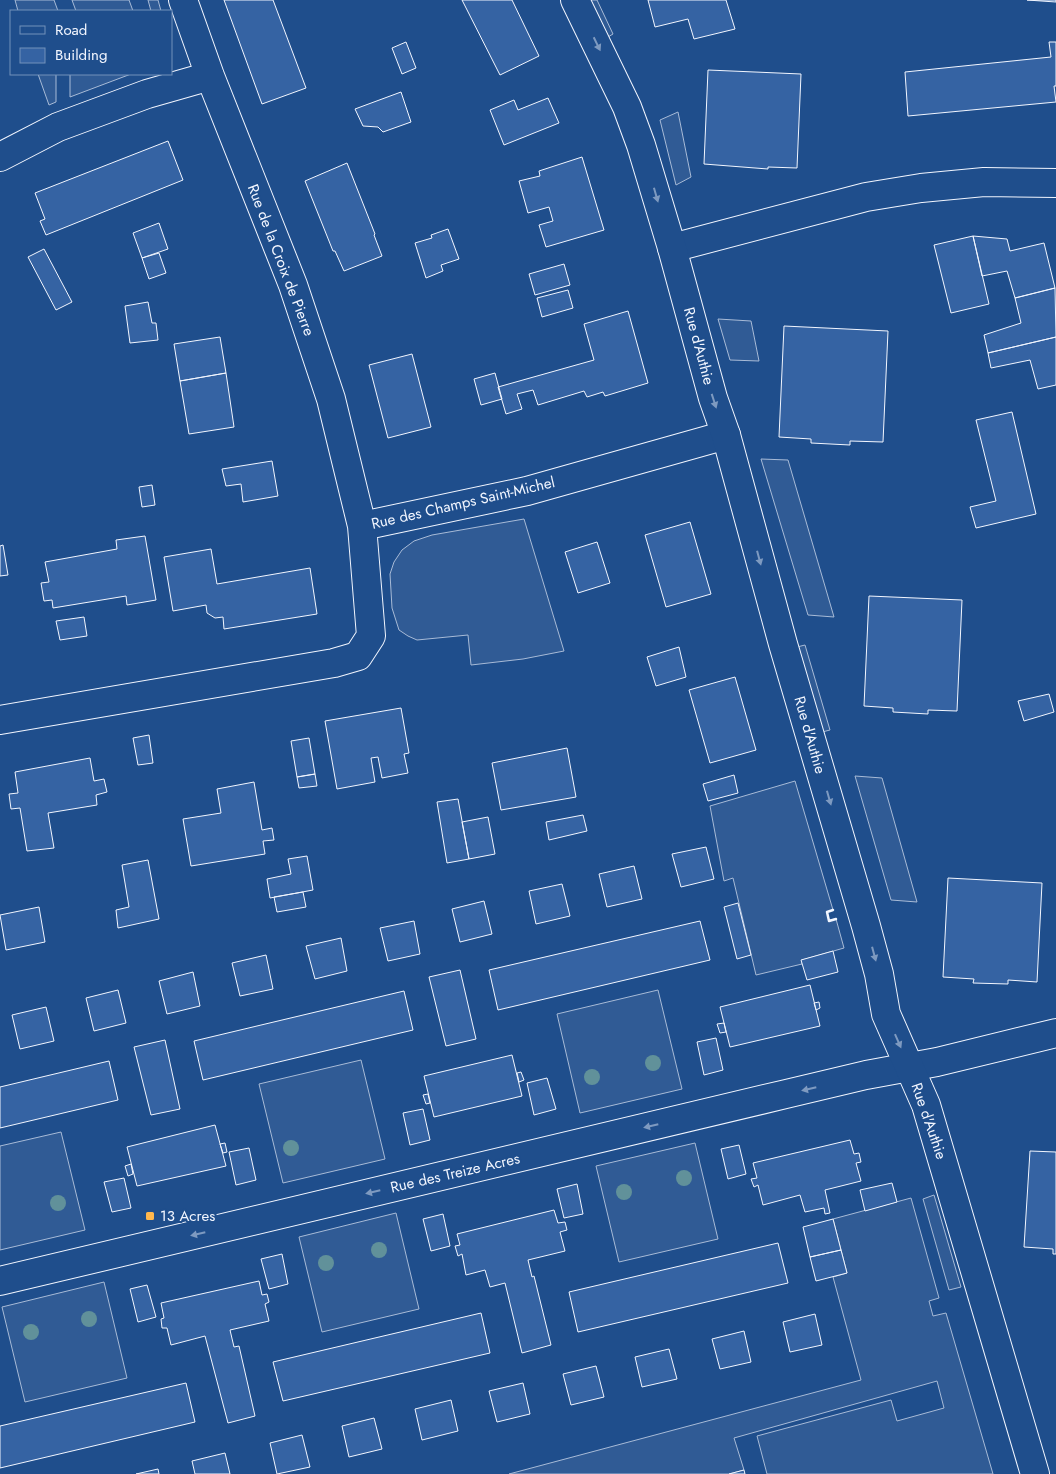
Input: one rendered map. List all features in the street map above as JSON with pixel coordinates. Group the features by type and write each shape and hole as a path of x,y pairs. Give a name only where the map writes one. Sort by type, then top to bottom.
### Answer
{"street":[{"name":"Rue de la Croix de Pierre","path":"183,0 210,76 296,294 331,400 362,526"},
{"name":"Rue d'Authie","path":"575,0 627,107 641,144 713,398 726,435 783,644 866,926 879,974 886,1014 926,1105 1036,1474"},
{"path":"0,157 58,127 146,94 210,76"},
{"path":"672,248 875,196 922,188 984,182 1056,183"},
{"name":"Rue des Champs Saint-Michel","path":"0,720 334,663 358,656 371,636 362,526 527,491 726,435"},
{"name":"Rue des Treize Acres","path":"0,1281 866,1075 910,1068 1056,1033"}],"shaded area":[{"path":"15,0 54,0 58,10 18,10"},
{"path":"72,0 129,0 133,10 76,10"},
{"path":"148,0 158,0 161,10 151,10"},
{"path":"584,0 597,0 613,34 603,40"},
{"path":"38,75 56,75 56,102 49,105"},
{"path":"70,75 128,75 70,97"},
{"path":"678,112 691,177 676,185 660,120"},
{"path":"718,319 751,321 759,361 730,360"},
{"path":"761,459 788,460 834,617 808,615"},
{"path":"524,519 564,651 523,659 471,665 468,635 417,640 399,630 392,608 390,574 394,562 402,550 414,541 432,535"},
{"path":"805,645 830,730 818,733 793,648"},
{"path":"855,776 882,778 917,902 891,900"},
{"path":"795,781 833,910 827,912 829,920 836,919 844,948 802,960 802,964 756,975 733,878 724,881 710,806"},
{"path":"658,990 682,1089 580,1113 557,1014"},
{"path":"361,1060 385,1159 283,1183 259,1084"},
{"path":"61,1132 85,1230 0,1250 0,1146"},
{"path":"695,1143 718,1239 619,1262 596,1166"},
{"path":"934,1195 961,1287 949,1290 923,1199"},
{"path":"911,1198 939,1298 929,1301 933,1316 946,1313 993,1474 767,1474 757,1436 891,1400 897,1421 944,1408 937,1381 734,1438 744,1470 729,1474 509,1474 861,1380 833,1277 847,1273 833,1219"},
{"path":"396,1213 419,1309 322,1332 299,1237"},
{"path":"104,1282 127,1378 25,1402 2,1307"}],"building":[{"path":"224,0 273,0 306,88 262,104"},
{"path":"462,0 512,0 539,56 500,75"},
{"path":"648,0 726,0 735,29 694,39 688,19 655,27"},
{"path":"1027,0 1056,0 1056,2"},
{"path":"406,42 416,68 402,74 392,48"},
{"path":"1049,42 1056,42 1056,86 1054,86 1056,102 908,116 905,72 1051,57"},
{"path":"708,70 801,74 797,168 768,167 768,169 704,164"},
{"path":"401,92 411,122 383,132 378,127 363,126 355,109"},
{"path":"548,98 559,123 504,145 490,110 514,100 518,110"},
{"path":"168,141 183,180 46,235 40,221 45,219 35,193"},
{"path":"582,157 604,230 546,247 539,225 553,221 549,207 528,213 519,181 540,176 539,171"},
{"path":"347,163 382,256 344,271 335,251 333,251 305,181"},
{"path":"159,223 168,249 142,258 133,233"},
{"path":"448,229 459,259 441,265 443,271 426,278 415,243 432,238 431,235"},
{"path":"973,236 989,304 951,313 934,245"},
{"path":"973,236 1007,239 1010,251 1044,243 1055,288 1015,298 1007,271 982,276"},
{"path":"44,249 72,302 56,310 28,257"},
{"path":"159,253 166,273 149,279 142,258"},
{"path":"564,264 570,285 535,295 529,274"},
{"path":"1055,288 1056,337 988,353 984,335 1021,323 1015,298"},
{"path":"568,290 573,308 542,317 537,298"},
{"path":"148,302 152,323 156,323 158,340 130,343 125,306"},
{"path":"628,311 648,383 605,396 603,392 587,397 584,391 538,405 533,390 517,394 522,409 506,414 498,387 594,360 584,324"},
{"path":"784,326 888,331 883,442 850,441 850,445 811,443 811,439 779,437"},
{"path":"220,337 226,373 180,381 174,344"},
{"path":"1056,337 1056,385 1038,389 1030,360 991,368 988,353"},
{"path":"412,354 431,427 388,438 369,365"},
{"path":"226,373 234,427 189,434 180,381"},
{"path":"495,373 502,399 481,405 474,379"},
{"path":"1012,412 1036,514 976,528 970,507 996,501 976,420"},
{"path":"272,461 278,496 243,502 241,484 226,486 222,469"},
{"path":"152,485 155,505 142,507 139,487"},
{"path":"690,522 711,594 666,607 645,535"},
{"path":"145,536 156,600 127,605 126,596 53,608 52,600 44,601 41,583 49,582 45,562 117,549 116,540"},
{"path":"597,542 610,583 578,593 565,552"},
{"path":"3,545 8,575 0,576 0,546"},
{"path":"211,549 217,584 310,568 317,614 224,629 223,617 215,618 207,613 206,605 173,611 164,557"},
{"path":"869,596 962,600 957,711 928,710 928,714 893,712 893,708 864,706"},
{"path":"84,617 87,636 60,640 56,621"},
{"path":"679,647 686,677 656,686 647,657"},
{"path":"735,677 756,750 710,763 689,690"},
{"path":"1049,694 1054,712 1024,721 1018,701"},
{"path":"401,708 409,753 404,754 408,773 382,778 378,757 371,758 375,782 337,789 325,721"},
{"path":"149,735 153,763 138,765 133,738"},
{"path":"309,738 315,774 297,777 291,741"},
{"path":"567,748 576,797 501,810 492,763"},
{"path":"90,758 94,781 104,779 107,792 96,795 97,805 48,813 54,848 27,851 20,808 11,809 9,794 18,793 15,772"},
{"path":"315,774 317,786 299,788 297,777"},
{"path":"734,775 738,793 708,801 703,784"},
{"path":"254,782 262,830 272,828 274,840 263,841 265,854 191,866 183,819 221,813 217,789"},
{"path":"458,799 469,859 447,863 437,802"},
{"path":"583,815 587,831 549,840 546,822"},
{"path":"488,817 495,854 469,859 462,822"},
{"path":"706,847 714,879 681,887 672,854"},
{"path":"307,856 313,890 270,898 267,879 291,874 288,859"},
{"path":"148,860 159,919 118,928 116,910 129,907 122,865"},
{"path":"634,866 642,899 607,907 599,874"},
{"path":"948,878 1042,883 1037,982 1008,980 1008,984 973,983 974,979 943,977"},
{"path":"562,884 570,916 536,924 529,891"},
{"path":"303,892 306,907 277,912 274,897"},
{"path":"484,901 492,934 460,942 452,909"},
{"path":"738,903 751,955 737,959 724,907"},
{"path":"39,907 45,942 6,950 0,915"},
{"path":"414,921 420,954 388,961 380,928"},
{"path":"700,921 710,960 498,1010 489,970"},
{"path":"341,938 347,971 315,979 306,946"},
{"path":"833,951 838,972 807,980 801,960"},
{"path":"266,955 273,989 240,996 232,963"},
{"path":"460,970 476,1039 446,1046 429,977"},
{"path":"193,972 200,1006 167,1014 159,981"},
{"path":"810,985 820,1026 730,1047 720,1007"},
{"path":"118,990 126,1023 94,1031 86,998"},
{"path":"404,991 413,1030 203,1080 194,1041"},
{"path":"819,1002 820,1008 816,1010 814,1003"},
{"path":"46,1007 54,1041 20,1049 12,1015"},
{"path":"724,1023 726,1032 720,1033 717,1024"},
{"path":"716,1038 723,1070 704,1075 697,1042"},
{"path":"165,1040 180,1109 151,1115 134,1047"},
{"path":"512,1055 522,1096 434,1117 424,1076"},
{"path":"109,1061 118,1100 0,1128 0,1087"},
{"path":"521,1072 524,1080 519,1082 517,1073"},
{"path":"547,1078 556,1109 534,1115 527,1083"},
{"path":"428,1094 430,1103 426,1104 423,1095"},
{"path":"423,1109 430,1140 410,1145 403,1113"},
{"path":"215,1125 226,1166 137,1186 127,1147"},
{"path":"850,1140 854,1154 859,1153 861,1162 856,1163 861,1181 825,1190 830,1213 825,1214 824,1208 805,1212 800,1195 763,1205 758,1185 754,1187 751,1179 757,1178 753,1163"},
{"path":"225,1143 227,1152 223,1153 220,1144"},
{"path":"739,1145 746,1174 728,1179 721,1149"},
{"path":"249,1148 256,1180 236,1185 229,1152"},
{"path":"1030,1151 1056,1152 1056,1254 1053,1254 1053,1249 1024,1247"},
{"path":"131,1164 133,1174 128,1176 125,1166"},
{"path":"124,1178 131,1208 112,1212 104,1182"},
{"path":"892,1183 897,1202 865,1211 860,1190"},
{"path":"577,1184 583,1214 564,1218 557,1189"},
{"path":"554,1210 558,1223 565,1222 567,1230 560,1232 565,1251 528,1260 532,1277 534,1276 551,1345 522,1353 505,1283 490,1287 485,1270 466,1275 462,1254 458,1256 455,1246 460,1245 457,1234"},
{"path":"443,1214 450,1246 431,1251 423,1219"},
{"path":"833,1219 841,1250 810,1257 803,1227"},
{"path":"778,1243 788,1283 578,1332 569,1292"},
{"path":"841,1250 847,1273 816,1281 810,1257"},
{"path":"282,1254 288,1284 269,1289 261,1259"},
{"path":"259,1281 262,1295 267,1294 269,1302 265,1304 269,1321 230,1330 234,1347 239,1346 255,1416 228,1423 205,1336 171,1345 167,1328 162,1328 161,1319 164,1318 161,1303"},
{"path":"147,1285 156,1317 138,1322 130,1289"},
{"path":"481,1313 490,1353 283,1401 273,1362"},
{"path":"815,1314 822,1345 790,1352 783,1322"},
{"path":"744,1331 751,1362 720,1369 712,1339"},
{"path":"669,1349 677,1379 642,1387 635,1357"},
{"path":"596,1366 604,1397 571,1405 563,1374"},
{"path":"186,1383 195,1422 0,1468 0,1426"},
{"path":"523,1383 530,1414 497,1422 489,1391"},
{"path":"451,1400 458,1431 422,1440 415,1409"},
{"path":"374,1418 382,1449 349,1457 342,1426"},
{"path":"302,1435 310,1467 277,1474 270,1443"},
{"path":"225,1453 230,1474 195,1474 192,1461"},
{"path":"158,1469 159,1474 136,1474"},
{"path":"744,1470 745,1474 729,1474"}],"wall":[{"path":"833,910 827,912 829,921 836,919"}],"place":[{"name":"13 Acres","path":"150,1216"}]}
